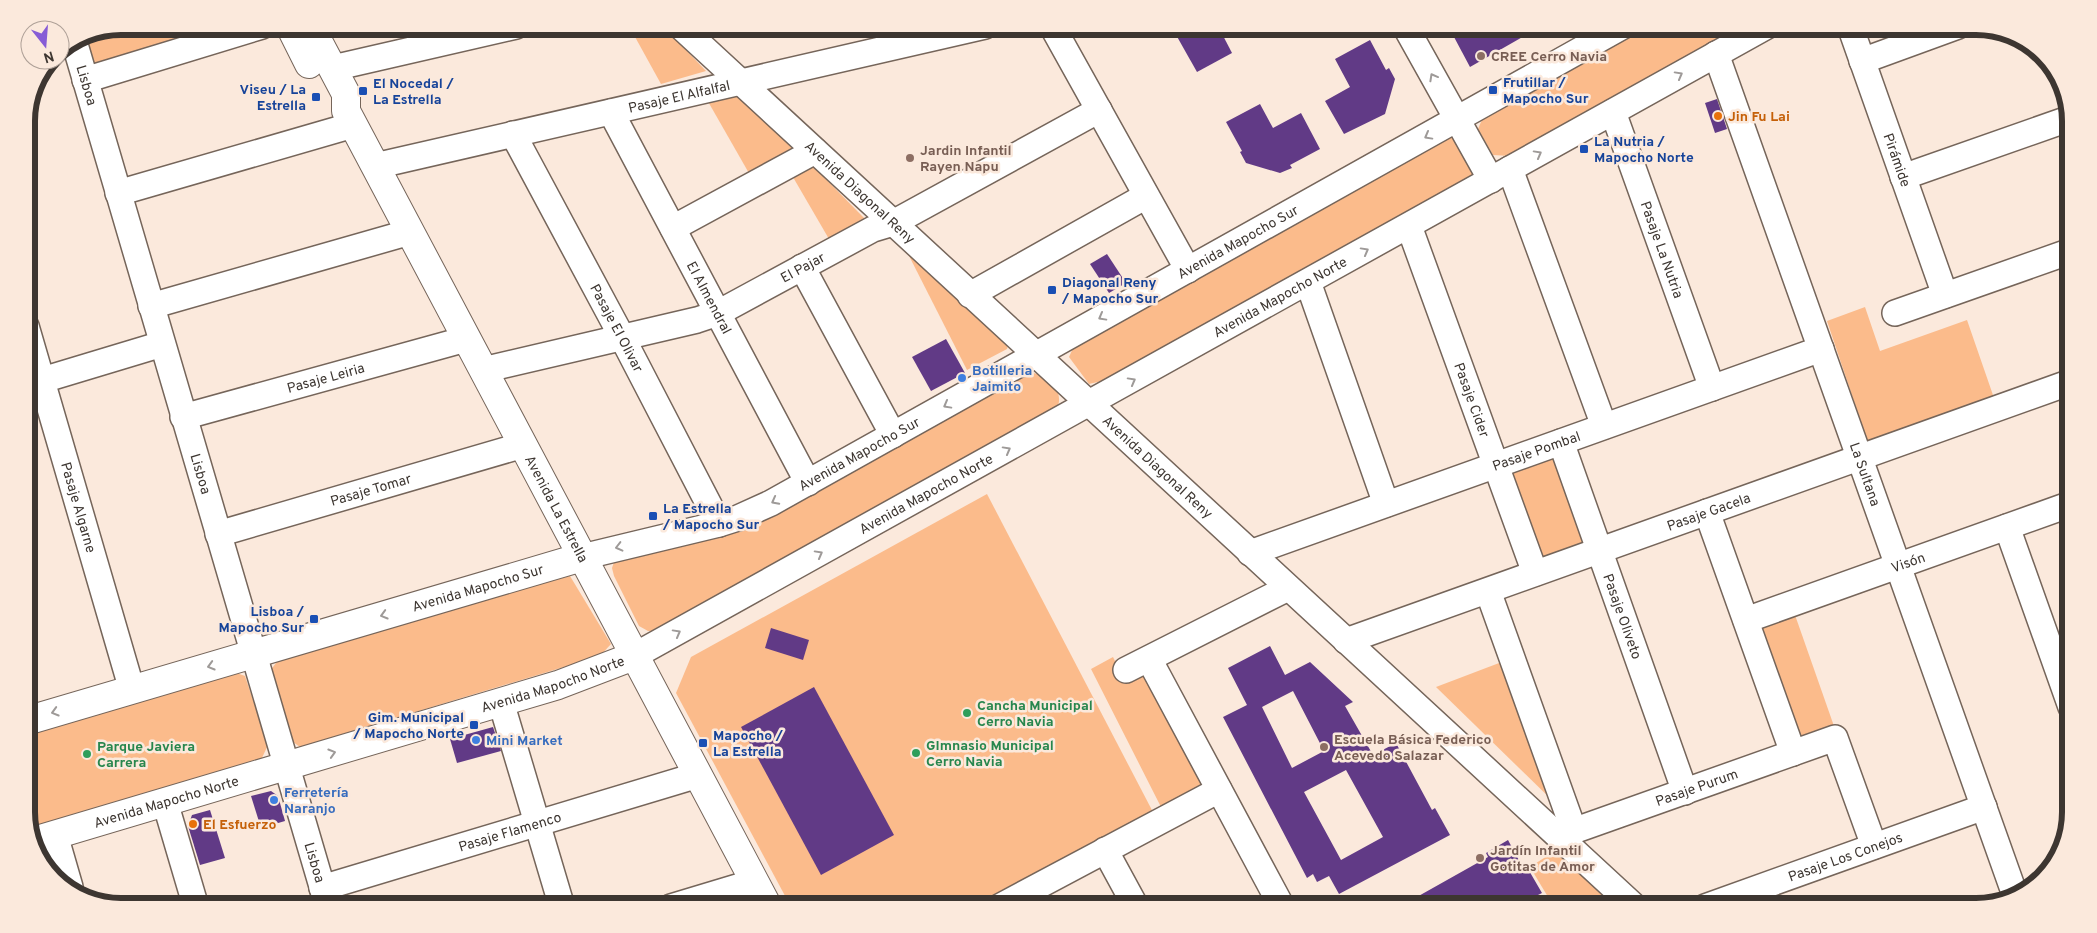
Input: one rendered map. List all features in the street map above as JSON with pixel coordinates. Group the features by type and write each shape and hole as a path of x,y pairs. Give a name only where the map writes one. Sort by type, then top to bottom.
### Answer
{"main road":[{"name":"Avenida La Estrella","path":"295,35 329,102 349,118"},
{"name":"Avenida La Estrella","path":"315,35 346,94 349,118 763,898"},
{"name":"Avenida Mapocho Sur","path":"35,718 582,557"},
{"name":"Avenida Mapocho Norte","path":"44,838 558,685 634,656"}],"street":[{"path":"85,80 232,35"},
{"path":"333,68 477,35"},
{"name":"Avenida Diagonal Reny","path":"690,35 1346,641 1566,834 1626,898"},
{"name":"Pasaje El Alfalfal","path":"375,166 946,35"},
{"path":"1057,35 1188,270"},
{"path":"1410,35 1457,119 1501,175 1604,426"},
{"name":"Avenida Mapocho Sur","path":"582,557 718,524 757,510 1607,35"},
{"name":"Avenida Mapocho Norte","path":"634,656 1751,35"},
{"name":"Pirámide","path":"1853,35 1945,295"},
{"path":"1862,61 1933,35"},
{"name":"Lisboa","path":"76,48 325,897"},
{"name":"La Sultana","path":"1716,54 2013,889"},
{"name":"El Pajar","path":"483,370 697,320 718,313 873,229 893,224 1099,110"},
{"name":"El Almendral","path":"611,112 808,483"},
{"name":"Pasaje La Nutria","path":"1613,112 1712,388"},
{"path":"118,193 349,118"},
{"path":"1904,177 2062,121"},
{"name":"Pasaje El Olivar","path":"513,134 622,337 718,524"},
{"path":"673,228 815,151"},
{"path":"970,295 1146,196"},
{"name":"Pasaje Cider","path":"1409,226 1535,574"},
{"path":"151,306 410,232"},
{"path":"1895,314 2062,254"},
{"path":"802,267 893,435"},
{"path":"1308,282 1386,504"},
{"name":"Pasaje Leiria","path":"184,417 466,338"},
{"path":"35,382 162,344"},
{"name":"Pasaje Pombal","path":"1250,553 1821,348"},
{"name":"Pasaje Algarne","path":"35,385 132,690"},
{"name":"Pasaje Gacela","path":"1346,641 2062,385"},
{"name":"Pasaje Oliveto","path":"1561,442 1685,792"},
{"name":"Pasaje Tomar","path":"218,534 523,445"},
{"name":"Visón","path":"1746,620 2062,507"},
{"path":"1707,512 1793,753"},
{"path":"2007,527 2062,682"},
{"path":"1126,670 1288,588"},
{"path":"1488,591 1566,834"},
{"path":"1149,659 1277,898"},
{"path":"501,702 559,898"},
{"name":"Pasaje Purum","path":"1566,834 1836,738 1874,846"},
{"name":"Pasaje Flamenco","path":"325,897 537,824 698,775"},
{"path":"1016,898 1219,790"},
{"path":"165,802 193,898"},
{"name":"Pasaje Los Conejos","path":"1730,898 1984,807"},
{"path":"44,838 64,876"},
{"path":"1105,850 1131,898"},
{"path":"701,898 754,882"}],"shaded area":[{"path":"121,35 200,35 92,69 84,44 94,40"},
{"path":"634,35 672,35 706,71 661,84"},
{"path":"1632,35 1725,35 1510,156 1493,155 1478,129 1484,115"},
{"path":"737,93 794,150 750,175 706,98"},
{"path":"1447,137 1460,138 1477,167 1471,177 1106,380 1089,384 1069,357 1074,346"},
{"path":"809,162 866,220 829,239 790,172"},
{"path":"903,244 1009,342 1007,349 967,370"},
{"path":"1865,307 1880,351 1967,320 1994,398 1868,443 1827,321"},
{"path":"1033,373 1045,378 1055,386 1059,397 1059,404 1056,410 657,631 648,631 639,626 614,576 612,568 614,562 716,538 774,516 1025,375"},
{"path":"1558,452 1591,544 1536,564 1504,470"},
{"name":"GImnasio Municipal Cerro Navia","path":"987,494 1154,814 998,898 786,898 676,693 691,657"},
{"path":"570,576 611,644 600,656 300,747 289,739 270,671 282,655"},
{"path":"1795,615 1835,729 1798,743 1755,628"},
{"path":"1113,657 1126,683 1152,670 1209,782 1161,807 1091,669"},
{"path":"1507,660 1559,807 1436,687"},
{"path":"228,670 245,676 268,745 261,760 37,826 35,728"},
{"path":"1558,849 1610,898 1549,898 1530,867"}],"building":[{"path":"1176,35 1223,35 1232,53 1197,72"},
{"path":"1458,35 1526,35 1470,67 1454,37"},
{"path":"1370,40 1386,70 1389,68 1395,79 1385,114 1344,134 1325,101 1350,87 1335,59"},
{"name":"Jin Fu Lai","path":"1717,99 1727,129 1715,133 1705,103"},
{"path":"1260,104 1273,128 1301,113 1320,149 1290,165 1292,168 1280,173 1246,163 1240,152 1242,151 1226,122"},
{"path":"1107,254 1126,283 1109,293 1090,264"},
{"path":"946,339 965,373 931,391 912,357"},
{"path":"771,628 809,640 803,660 765,648"},
{"path":"1270,646 1285,675 1310,662 1353,702 1345,706 1373,755 1396,743 1432,810 1435,808 1450,835 1339,894 1329,876 1317,882 1313,874 1307,878 1223,717 1247,705 1228,668","holes":["1293,691 1324,751 1292,768 1262,707","1346,770 1383,837 1341,860 1304,792"]},
{"path":"814,687 894,835 821,875 741,727"},
{"path":"493,727 501,751 457,763 450,739"},
{"path":"271,791 278,796 285,821 261,828 251,796"},
{"path":"210,810 225,858 200,865 188,826 192,815"},
{"path":"1508,840 1521,864 1524,862 1542,893 1536,896 1537,898 1415,898 1488,857 1486,853"}],"place":[{"name":"CREE Cerro Navia","path":"1481,56"},
{"name":"Frutillar / Mapocho Sur","path":"1493,90"},
{"name":"El Nocedal / La Estrella","path":"363,91"},
{"name":"Viseu / La Estrella","path":"316,97"},
{"name":"Jin Fu Lai","path":"1718,116"},
{"name":"La Nutria / Mapocho Norte","path":"1584,149"},
{"name":"Jardin Infantil Rayen Napu","path":"910,158"},
{"name":"Diagonal Reny / Mapocho Sur","path":"1052,290"},
{"name":"Botilleria Jaimito","path":"962,378"},
{"name":"La Estrella / Mapocho Sur","path":"653,516"},
{"name":"Lisboa / Mapocho Sur","path":"314,619"},
{"name":"Cancha Municipal Cerro Navia","path":"967,713"},
{"name":"Gim. Municipal / Mapocho Norte","path":"474,725"},
{"name":"Mini Market","path":"476,740"},
{"name":"Mapocho / La Estrella","path":"703,743"},
{"name":"Escuela Básica Federico Acevedo Salazar","path":"1324,747"},
{"name":"GImnasio Municipal Cerro Navia","path":"916,753"},
{"name":"Parque Javiera Carrera","path":"87,754"},
{"name":"Ferretería Naranjo","path":"274,800"},
{"name":"El Esfuerzo","path":"193,824"},
{"name":"Jardín Infantil Gotitas de Amor","path":"1480,858"}]}
